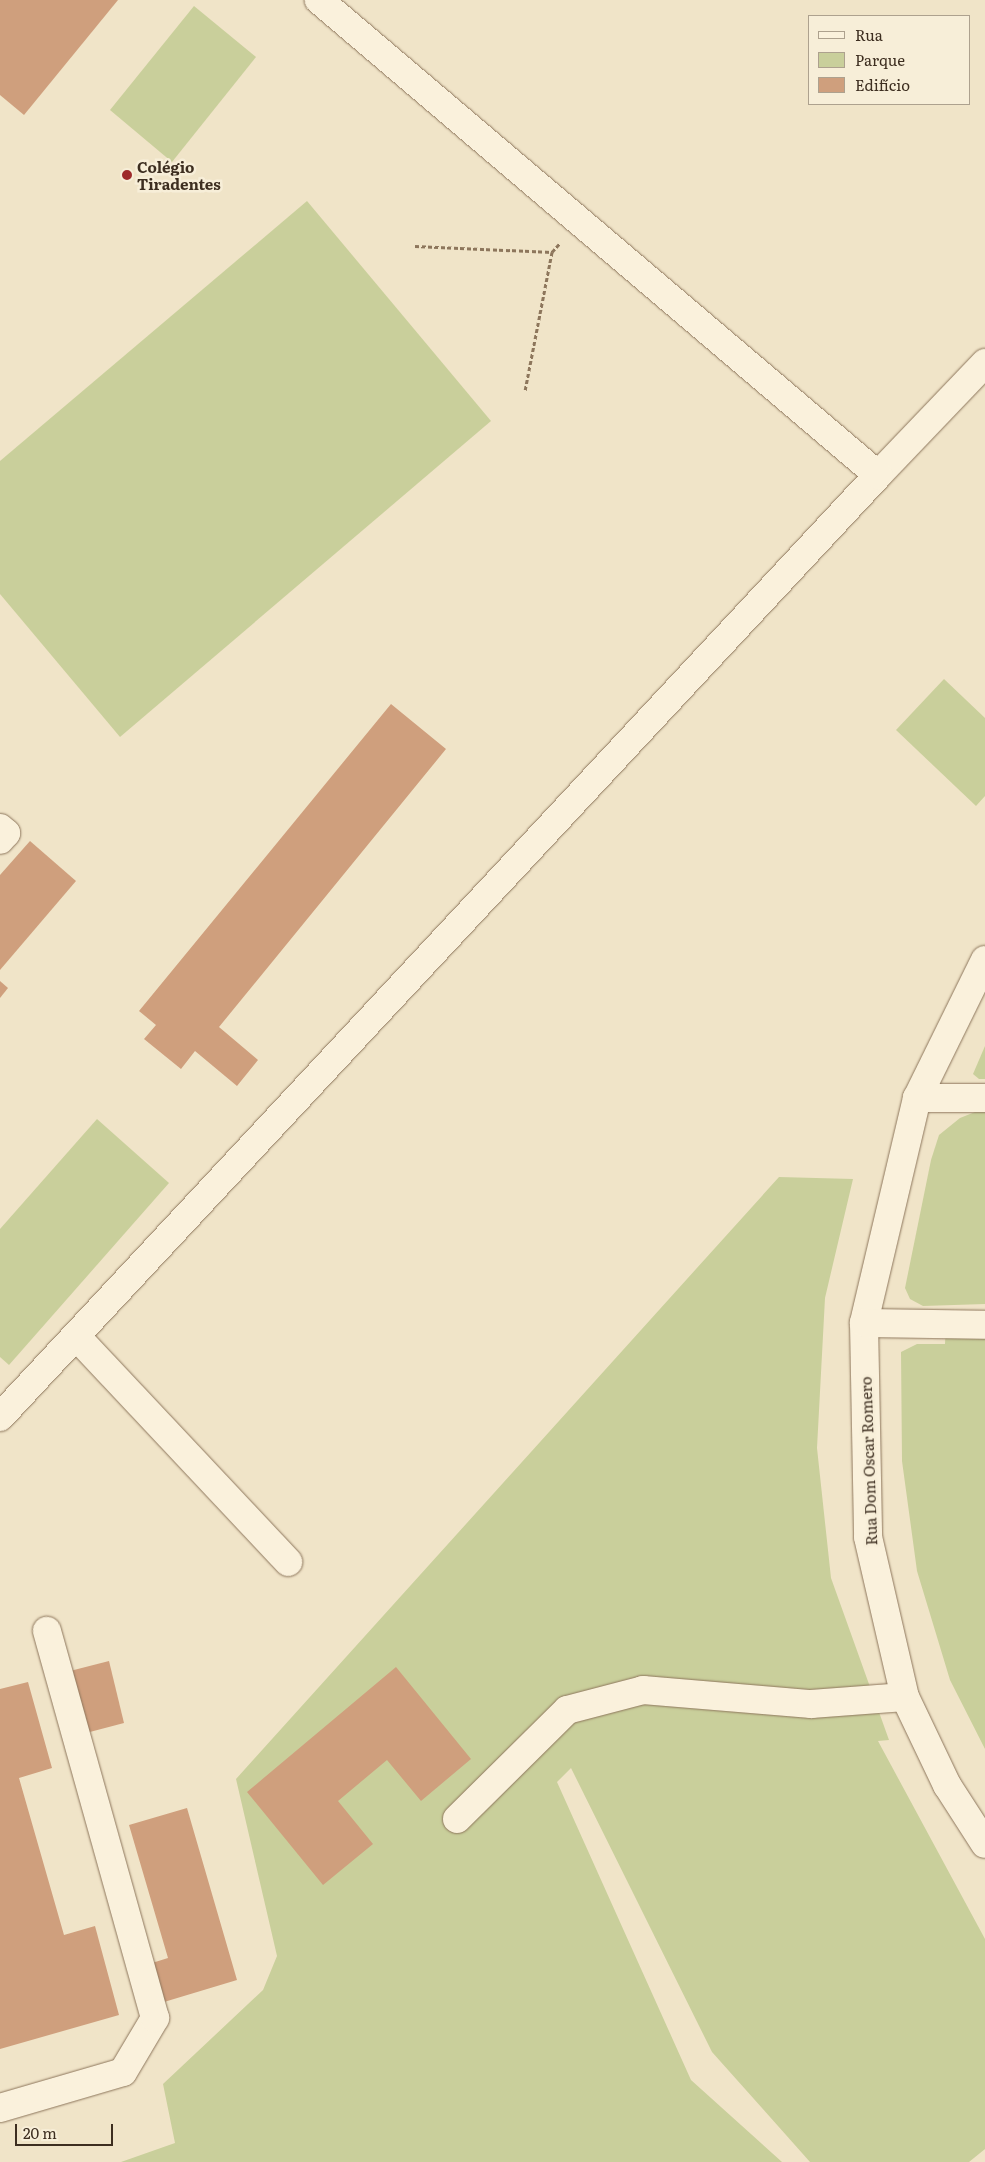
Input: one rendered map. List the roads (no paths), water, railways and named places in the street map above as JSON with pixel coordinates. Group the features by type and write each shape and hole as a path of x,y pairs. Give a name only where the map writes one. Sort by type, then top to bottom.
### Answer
{"street":[{"path":"319,0 878,475"},
{"path":"0,1417 878,475 985,363"},
{"path":"0,828 6,833 0,840"},
{"name":"Rua Dom Oscar Romero","path":"985,960 917,1098 864,1323 868,1537 905,1697 947,1785 985,1844"},
{"path":"917,1098 985,1098"},
{"path":"864,1323 985,1325"},
{"path":"76,1336 288,1562"},
{"path":"0,2108 123,2072 155,2018 47,1631"},
{"path":"457,1819 567,1710 642,1690 811,1704 905,1697"}],"place":[{"name":"Colégio Tiradentes","path":"127,175"}]}
